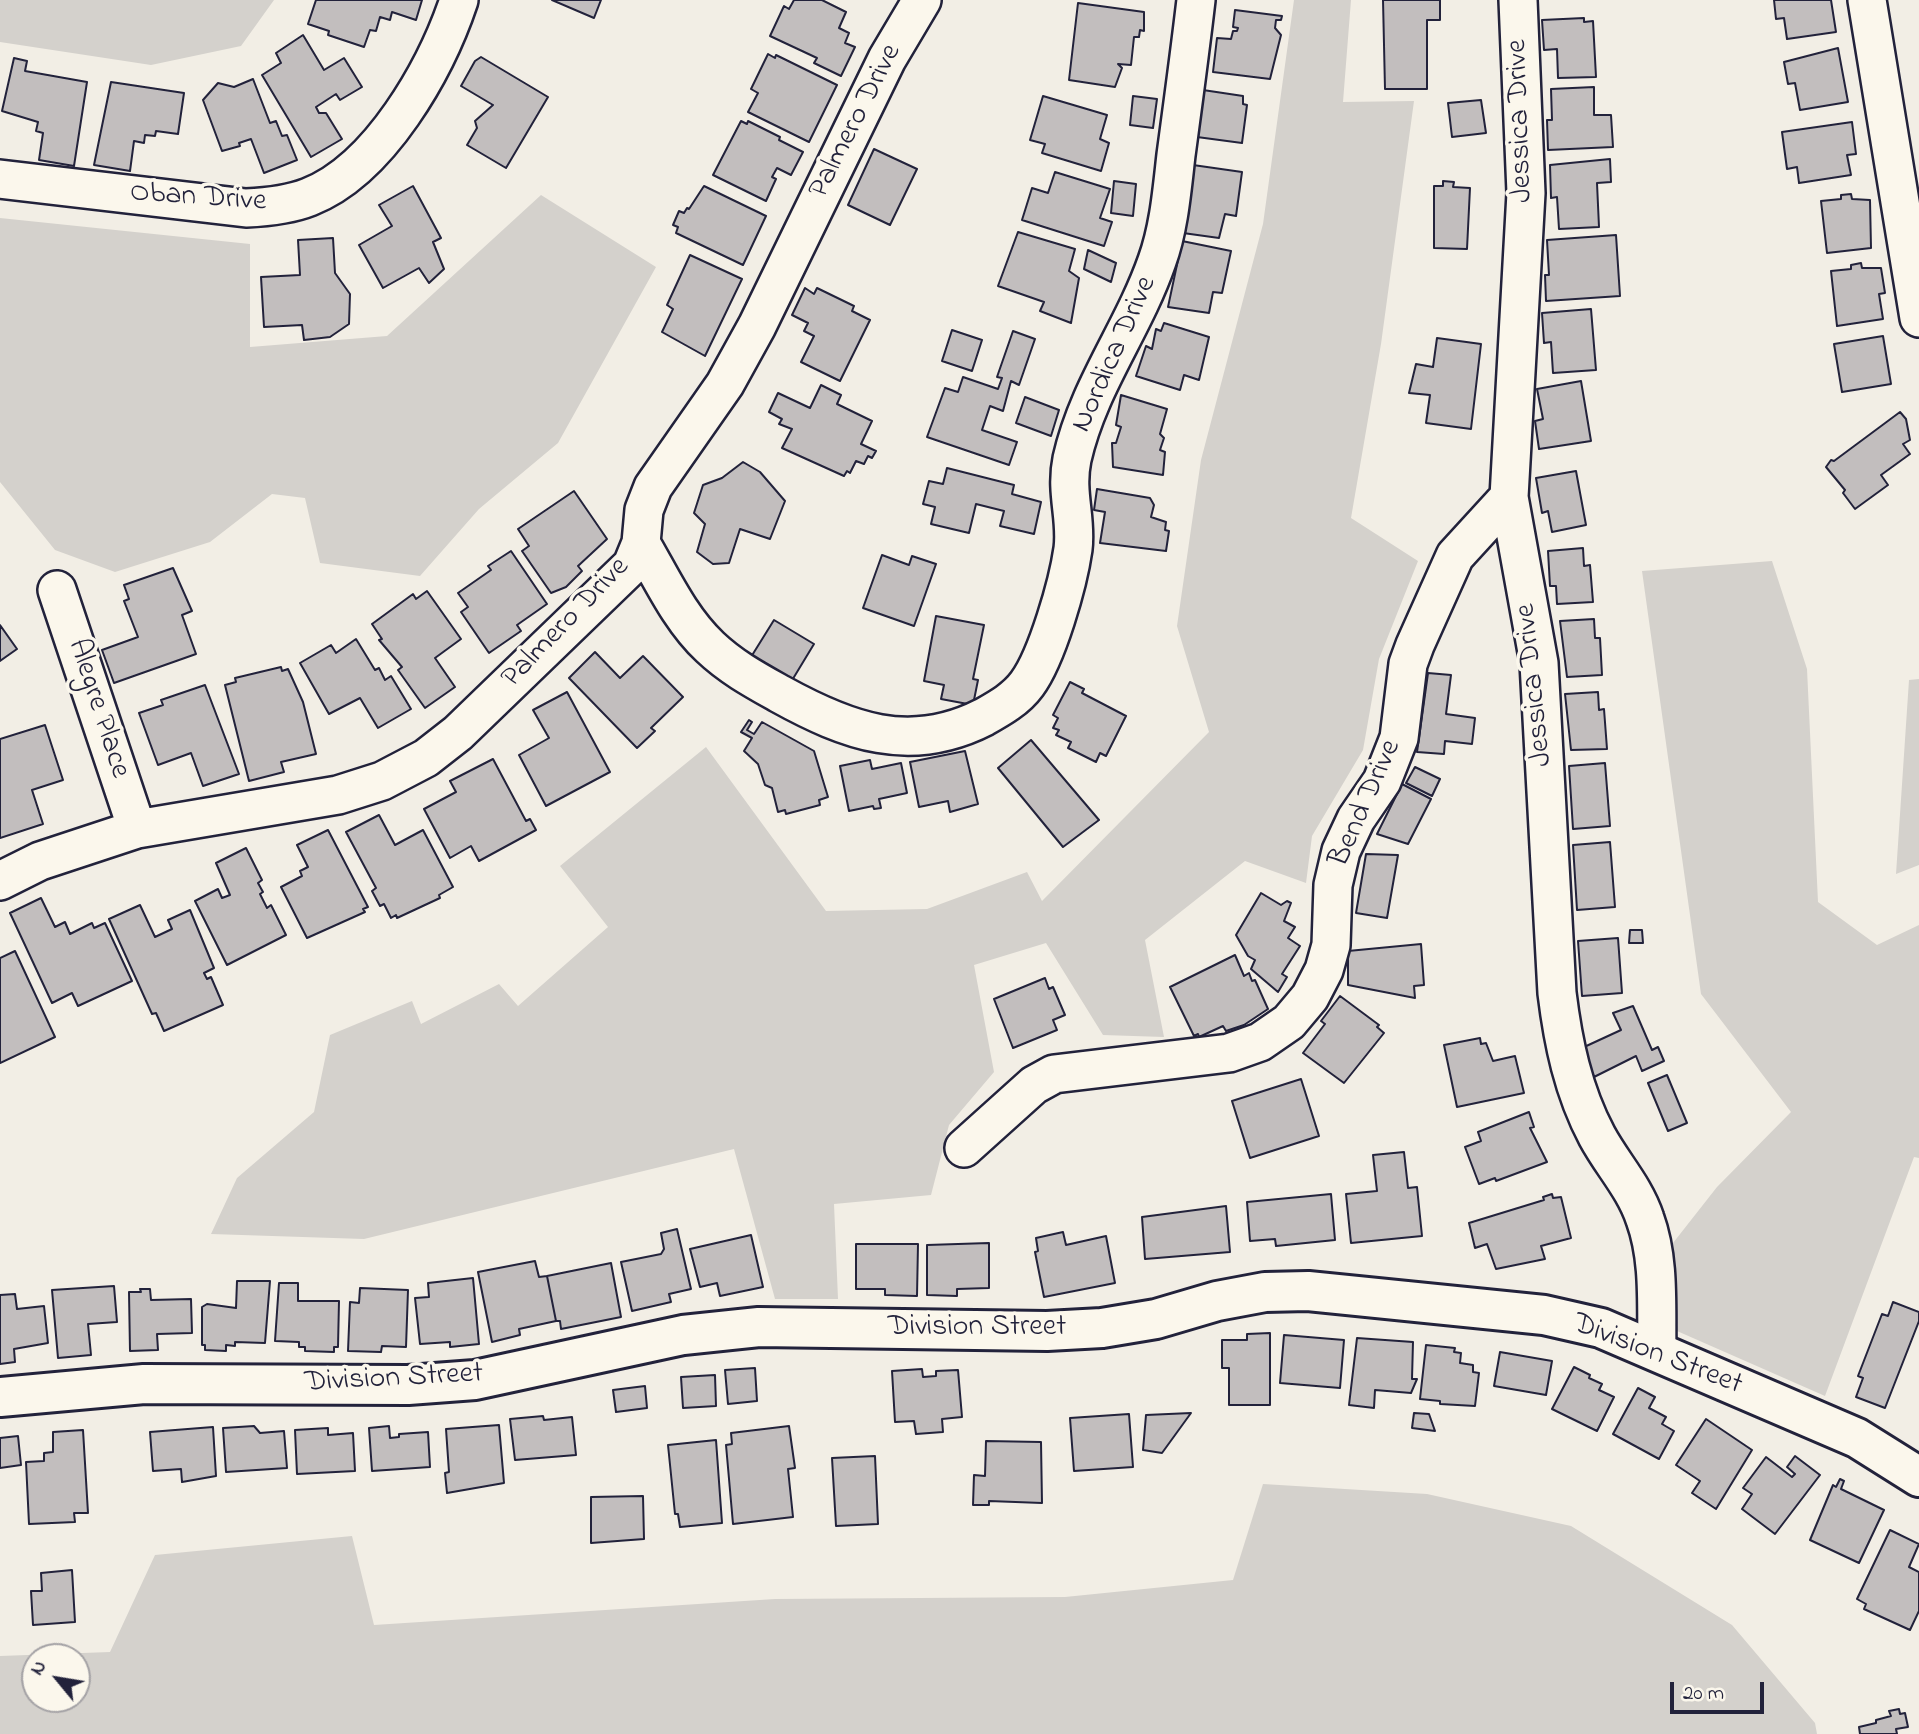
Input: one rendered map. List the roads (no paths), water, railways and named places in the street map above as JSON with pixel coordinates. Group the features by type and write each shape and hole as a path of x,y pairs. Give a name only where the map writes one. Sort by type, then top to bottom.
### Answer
{"street":[{"name":"Oban Drive","path":"0,179 246,208 277,206 310,197 338,182 366,159 395,121 431,64 459,0"},
{"name":"Palmero Drive","path":"0,881 40,861 137,829 338,795 382,781 426,758 458,733 632,565 641,543 644,510 653,487 725,384 757,326 887,59 922,0"},
{"name":"Nordica Drive","path":"641,543 685,618 710,647 742,673 828,720 863,732 887,735 935,733 973,723 1003,707 1025,687 1041,663 1073,549 1068,494 1072,461 1084,416 1105,368 1143,298 1159,258 1169,211 1196,0"},
{"name":"Jessica Drive","path":"1518,0 1526,194 1509,497 1539,663 1562,1034 1576,1086 1597,1136 1631,1188 1645,1218 1655,1257 1657,1351"},
{"path":"1867,0 1919,318"},
{"name":"Bend Drive","path":"964,1148 1034,1085 1054,1074 1229,1053 1259,1042 1289,1022 1310,997 1324,970 1331,945 1333,885 1340,851 1356,819 1382,781 1399,737 1408,664 1415,645 1455,556 1509,497"},
{"name":"Alegre Place","path":"57,590 137,829"},
{"name":"Division Street","path":"0,1397 144,1384 408,1385 475,1380 683,1335 759,1327 1047,1331 1102,1328 1156,1319 1217,1300 1265,1292 1308,1291 1544,1315 1601,1328 1857,1438 1919,1477"}]}
